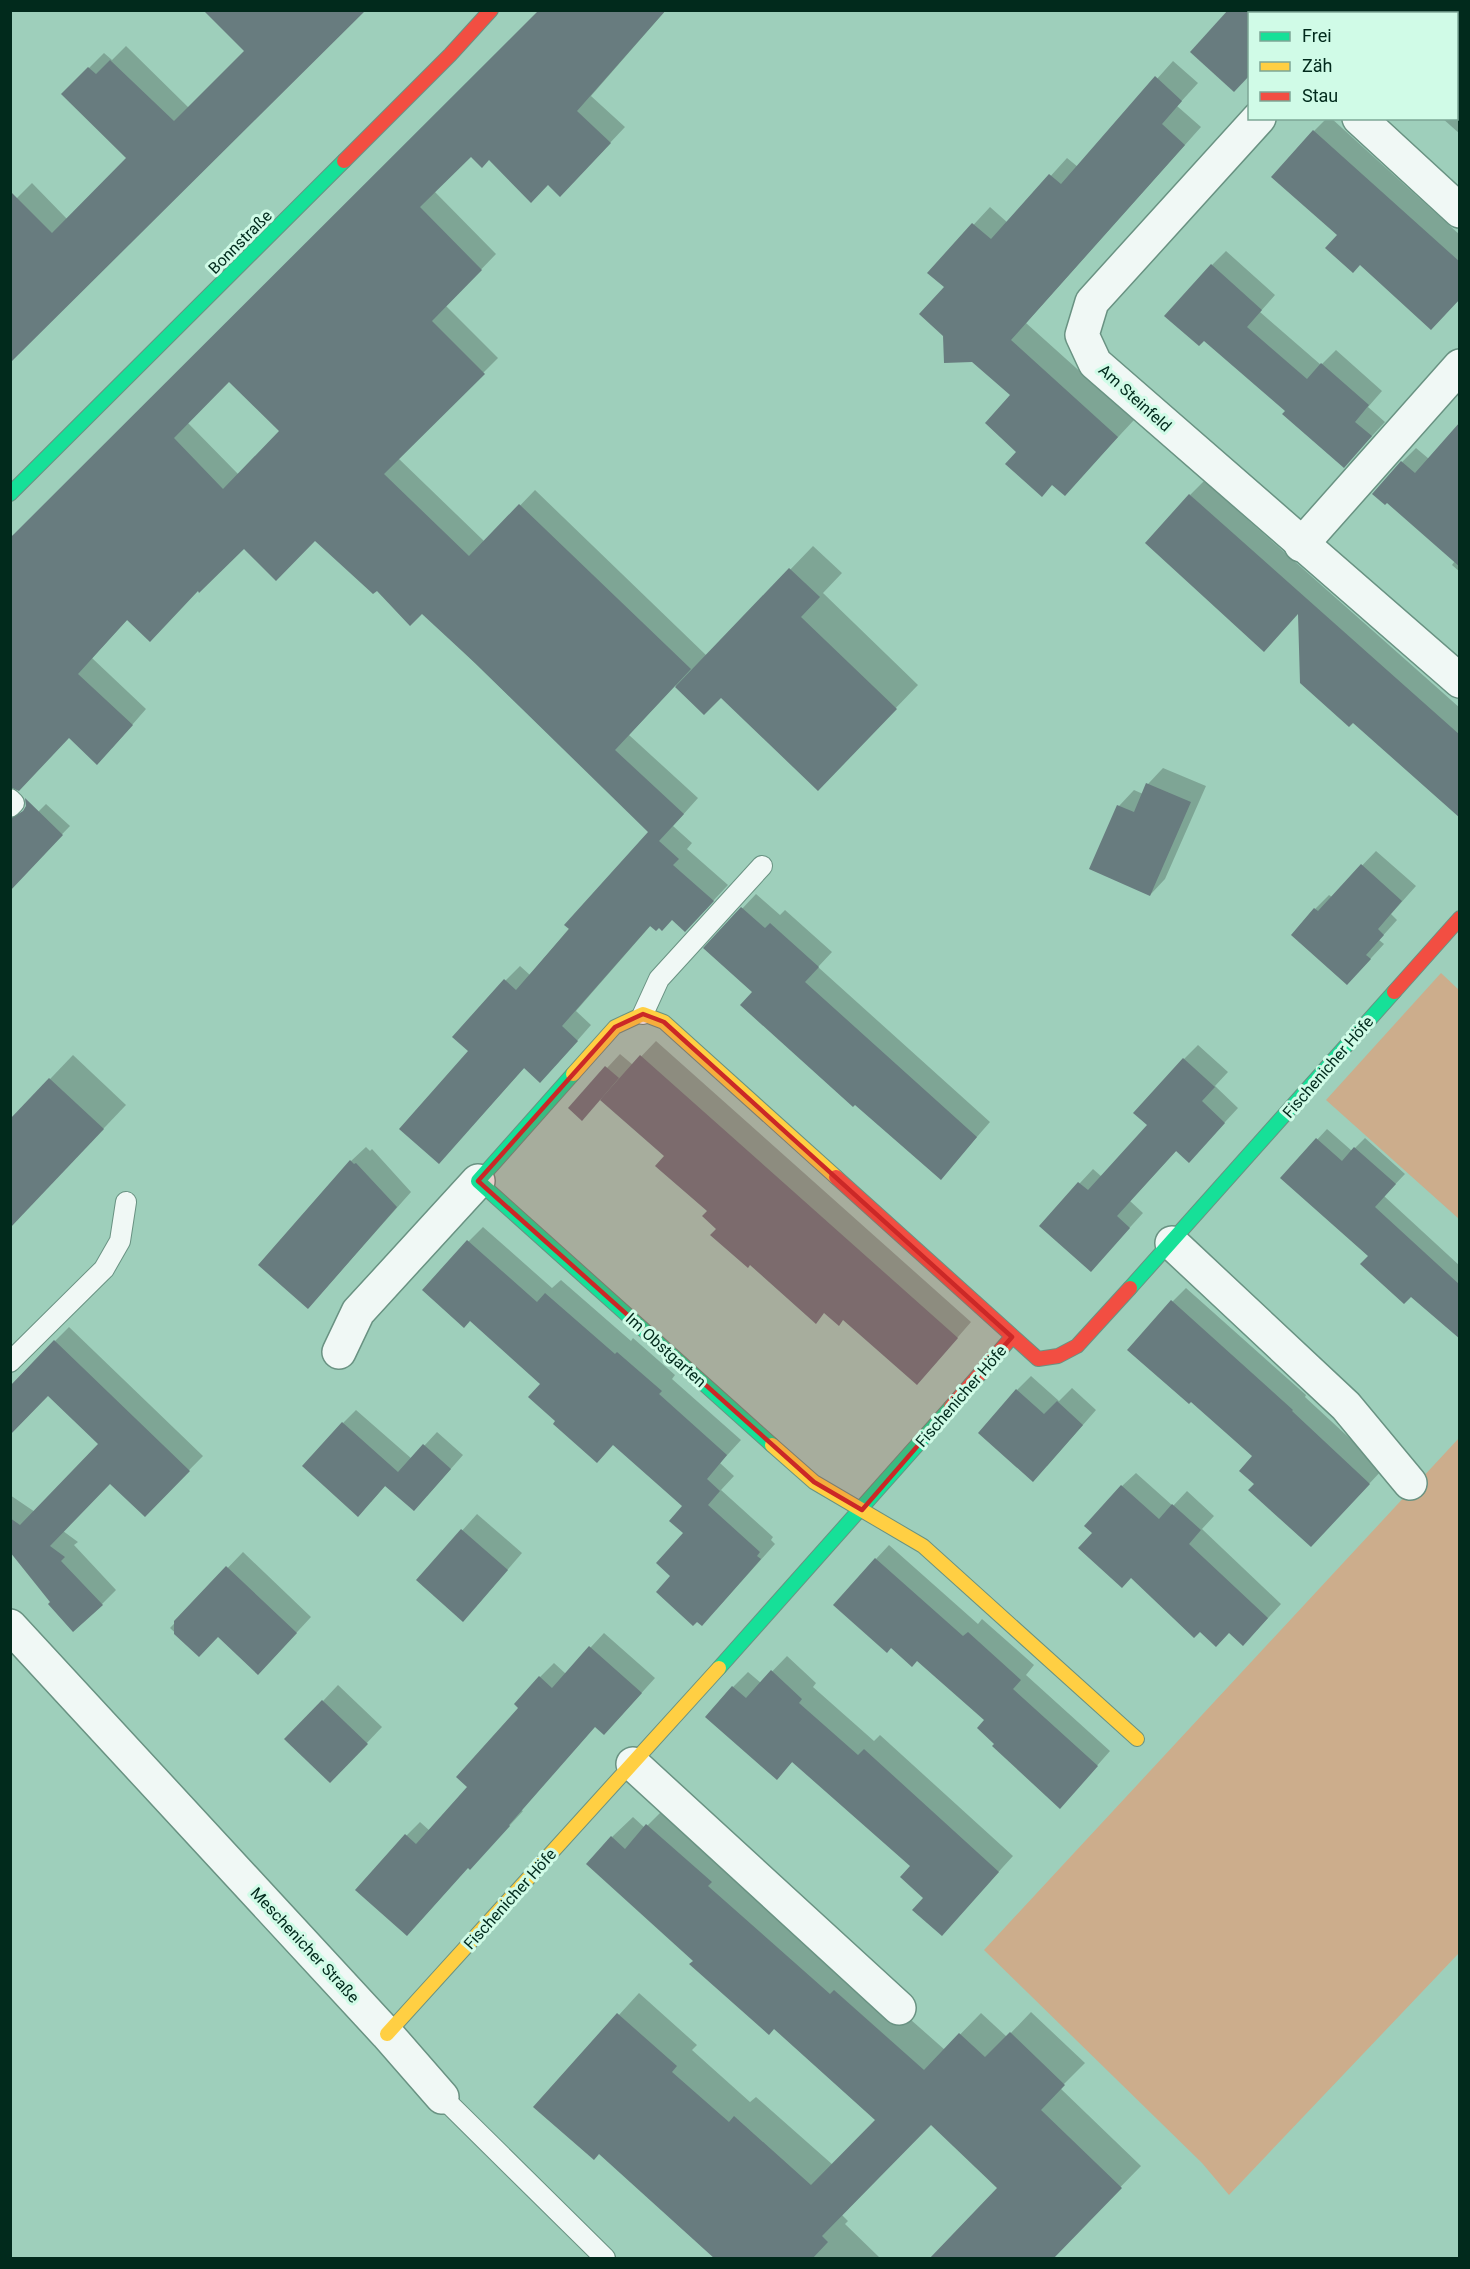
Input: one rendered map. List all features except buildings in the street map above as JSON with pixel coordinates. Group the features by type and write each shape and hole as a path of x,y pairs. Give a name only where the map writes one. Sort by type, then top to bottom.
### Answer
{"street":[{"name":"Bonnstraße","path":"10,494 450,55 491,10"},
{"name":"Am Steinfeld","path":"1257,120 1092,302 1082,335 1095,363 1301,545 1460,681"},
{"path":"1361,120 1460,211"},
{"path":"1301,545 1453,386"},
{"name":"Fischenicher Höfe","path":"387,2034 862,1510 1012,1336 1038,1359 1058,1356 1077,1346 1172,1243 1460,918"},
{"path":"339,1352 358,1312 615,1027 643,1014 664,1022 1012,1336"},
{"name":"Im Obstgarten","path":"478,1181 814,1482 862,1510"},
{"path":"1172,1243 1346,1406 1410,1483"},
{"path":"862,1510 923,1546 1137,1739"},
{"name":"Meschenicher Straße","path":"10,1626 387,2034 442,2097"},
{"path":"633,1764 899,2008"}],"lane":[{"path":"10,799 14,803 10,807"},
{"path":"643,1014 659,979 762,866"},
{"path":"10,1362 104,1269 120,1241 126,1202"},
{"name":"Meschenicher Straße","path":"442,2097 604,2259"}],"highlighted area":[{"path":"643,1014 664,1022 1012,1337 862,1510 814,1482 478,1181 615,1027"}],"shaded area":[{"path":"1441,973 1459,990 1459,1219 1326,1100"},
{"path":"1459,1438 1459,1953 1229,2195 1202,2163 984,1950"}],"traffic: fast":[{"path":"10,494 344,161"},
{"path":"1130,1288 1394,992"},
{"path":"573,1074 478,1181 772,1445"},
{"path":"719,1668 951,1407"}],"traffic: slow":[{"path":"573,1074 615,1027 643,1014 664,1022 836,1177"},
{"path":"772,1445 814,1482 923,1546 1137,1739"},
{"path":"387,2034 719,1668"}],"traffic: jam":[{"path":"344,161 450,55 491,10"},
{"path":"1394,992 1460,918"},
{"path":"836,1177 1038,1359 1058,1356 1077,1346 1130,1288"},
{"path":"951,1407 1012,1337"}]}
